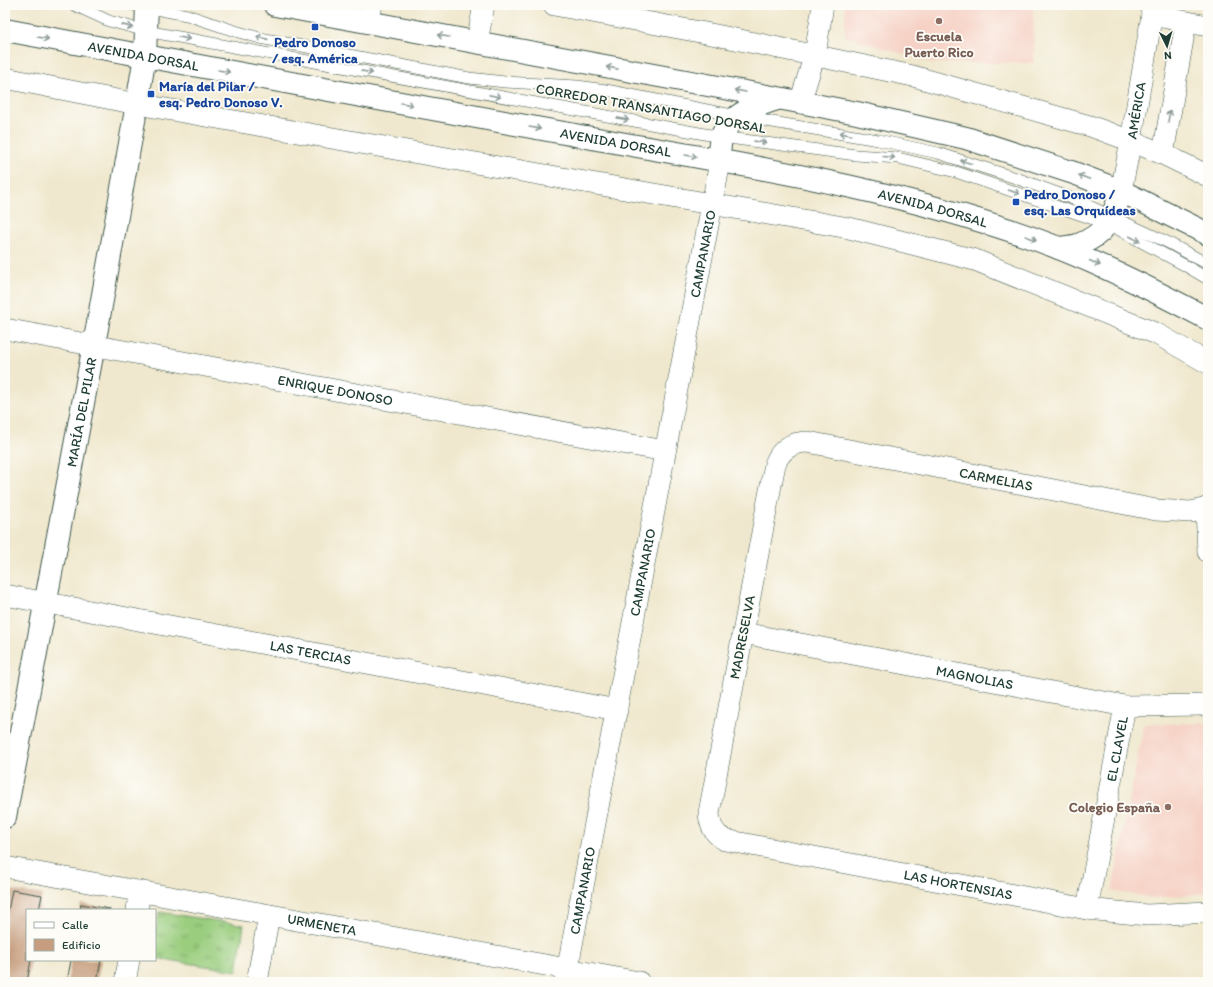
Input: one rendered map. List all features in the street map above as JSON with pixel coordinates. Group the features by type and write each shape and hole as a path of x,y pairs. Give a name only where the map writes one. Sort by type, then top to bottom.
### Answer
{"main road":[{"path":"275,5 370,14 477,42 857,113 966,138 1067,171 1121,191 1208,234"},
{"name":"MARÍA DEL PILAR","path":"5,817 94,345 137,104 145,56 146,31 142,6"},
{"name":"AVENIDA DORSAL","path":"5,30 855,187 906,199 998,226 1059,248 1135,282 1208,319"},
{"path":"720,162 718,152 721,137 725,128 737,116 746,110 778,98"},
{"path":"1059,248 1078,245 1094,237 1110,220 1121,191"}],"street":[{"path":"477,42 484,5"},
{"path":"554,5 815,54 912,76 1090,126 1163,154 1208,176"},
{"path":"800,103 815,54 823,5"},
{"path":"1152,10 1186,22 1208,26"},
{"name":"AMÉRICA","path":"1121,191 1131,141 1152,10"},
{"path":"1163,154 1186,22"},
{"path":"5,78 137,104 849,228 975,260 1157,334 1208,364"},
{"name":"CAMPANARIO","path":"566,976 720,162"},
{"name":"ENRIQUE DONOSO","path":"5,329 665,451"},
{"name":"CARMELIAS","path":"787,447 800,442 808,442 1156,510 1191,512 1207,508"},
{"name":"MADRESELVA","path":"713,830 709,813 775,464 778,457 787,447"},
{"path":"1207,508 1208,552"},
{"name":"LAS TERCIAS","path":"5,595 617,710"},
{"name":"MAGNOLIAS","path":"743,633 1125,706 1208,705"},
{"name":"EL CLAVEL","path":"1087,909 1125,706"},
{"name":"LAS HORTENSIAS","path":"713,830 718,836 725,840 1087,909 1148,915 1208,912"},
{"name":"URMENETA","path":"5,867 139,901 268,915 566,976 639,982"},
{"path":"257,982 268,915"},
{"path":"125,982 129,961"}],"lane":[{"name":"CORREDOR TRANSANTIAGO DORSAL","path":"74,5 109,21 146,31 721,137 856,155 898,158 956,172 1110,220 1167,242 1208,264"},
{"name":"CORREDOR TRANSANTIAGO DORSAL","path":"142,6 187,15 260,38 469,78 577,86 606,90 737,116 878,140 938,154 1016,178 1076,200 1208,279"}],"shaded area":[{"name":"Escuela Puerto Rico","path":"845,5 1033,5 1034,63 932,63 845,36"},
{"name":"Colegio España","path":"1208,723 1208,893 1153,898 1112,891 1144,724"}],"green space":[{"path":"159,912 244,925 237,971 156,958 156,931"}],"building":[{"path":"12,890 42,895 39,909 26,909 26,961 31,961 27,982 5,982 5,927"},
{"path":"81,904 110,909 80,909"},
{"path":"71,961 101,961 97,982 67,982"}],"place":[{"name":"Escuela Puerto Rico","path":"939,21"},
{"name":"Pedro Donoso / esq. América","path":"315,27"},
{"name":"María del Pilar / esq. Pedro Donoso V.","path":"151,94"},
{"name":"Pedro Donoso / esq. Las Orquídeas","path":"1016,202"},
{"name":"Colegio España","path":"1168,807"}]}
